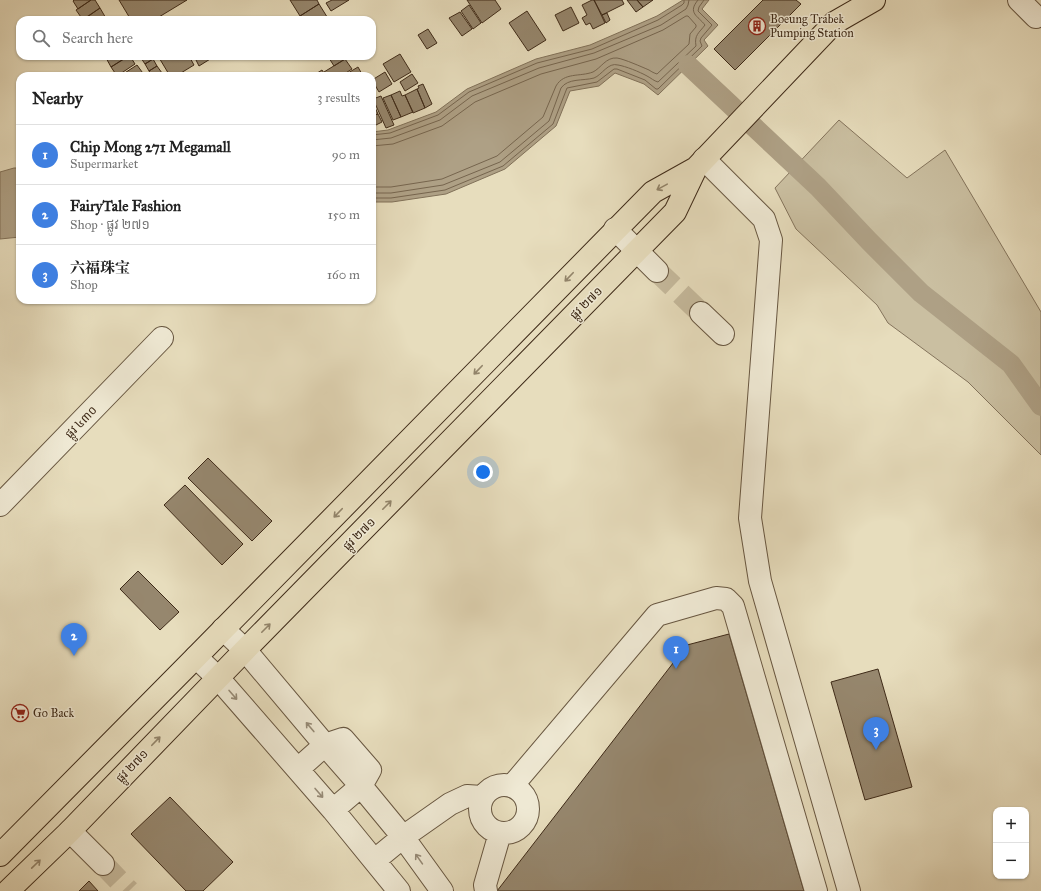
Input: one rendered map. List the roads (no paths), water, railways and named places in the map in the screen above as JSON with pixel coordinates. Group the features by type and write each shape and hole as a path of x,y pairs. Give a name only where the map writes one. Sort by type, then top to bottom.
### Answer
{"main road":[{"name":"ផ្លូវ ២៧១","path":"834,23 845,0"},
{"name":"ផ្លូវ ២៧១","path":"0,855 652,192 704,159 834,23 874,0"},
{"name":"ផ្លូវ ២៧១","path":"8,891 70,830 675,212 704,159"}],"street":[{"path":"1019,0 1036,17"},
{"path":"704,159 764,219 770,240 750,518 760,581 849,891"},
{"path":"615,229 657,271"},
{"path":"701,313 723,334"},
{"name":"ផ្លូវ ៤៣០","path":"0,505 162,338"},
{"path":"512,786 657,615 716,598 726,599 733,606 816,891"},
{"path":"223,629 245,650 361,786 403,837 442,891"},
{"path":"196,657 218,678 298,769 375,860 399,891"},
{"path":"298,769 325,745"},
{"path":"503,784 512,786 519,789 525,795 528,803 526,820 515,830 508,833 500,833 486,826 480,812 480,804 482,797 488,790 495,786 503,784"},
{"path":"333,810 361,786"},
{"path":"375,860 403,837 450,804 467,796 482,797"},
{"path":"70,830 103,864"},
{"path":"486,891 485,885 500,833"}],"water":[{"path":"683,0 709,0 702,9 718,25 704,40 708,46 658,95 644,84 615,73 599,86 570,91 556,126 505,169 446,194 392,202 376,202 376,132 388,130 436,112 467,89 536,59 590,45 657,16"},
{"path":"16,168 16,237 0,239 0,172"}],"waterway":[{"path":"688,65 818,187 921,293 1011,364 1041,406"}],"tunnel":[{"path":"657,271 701,313"},
{"path":"103,864 129,891"}],"place":[{"name":"Boeung Trabek Pumping Station","path":"757,26"},
{"name":"FairyTale Fashion","path":"74,656"},
{"name":"Chip Mong 271 Megamall","path":"676,669"},
{"name":"Go Back","path":"20,713"},
{"name":"六福珠宝","path":"876,750"}]}
